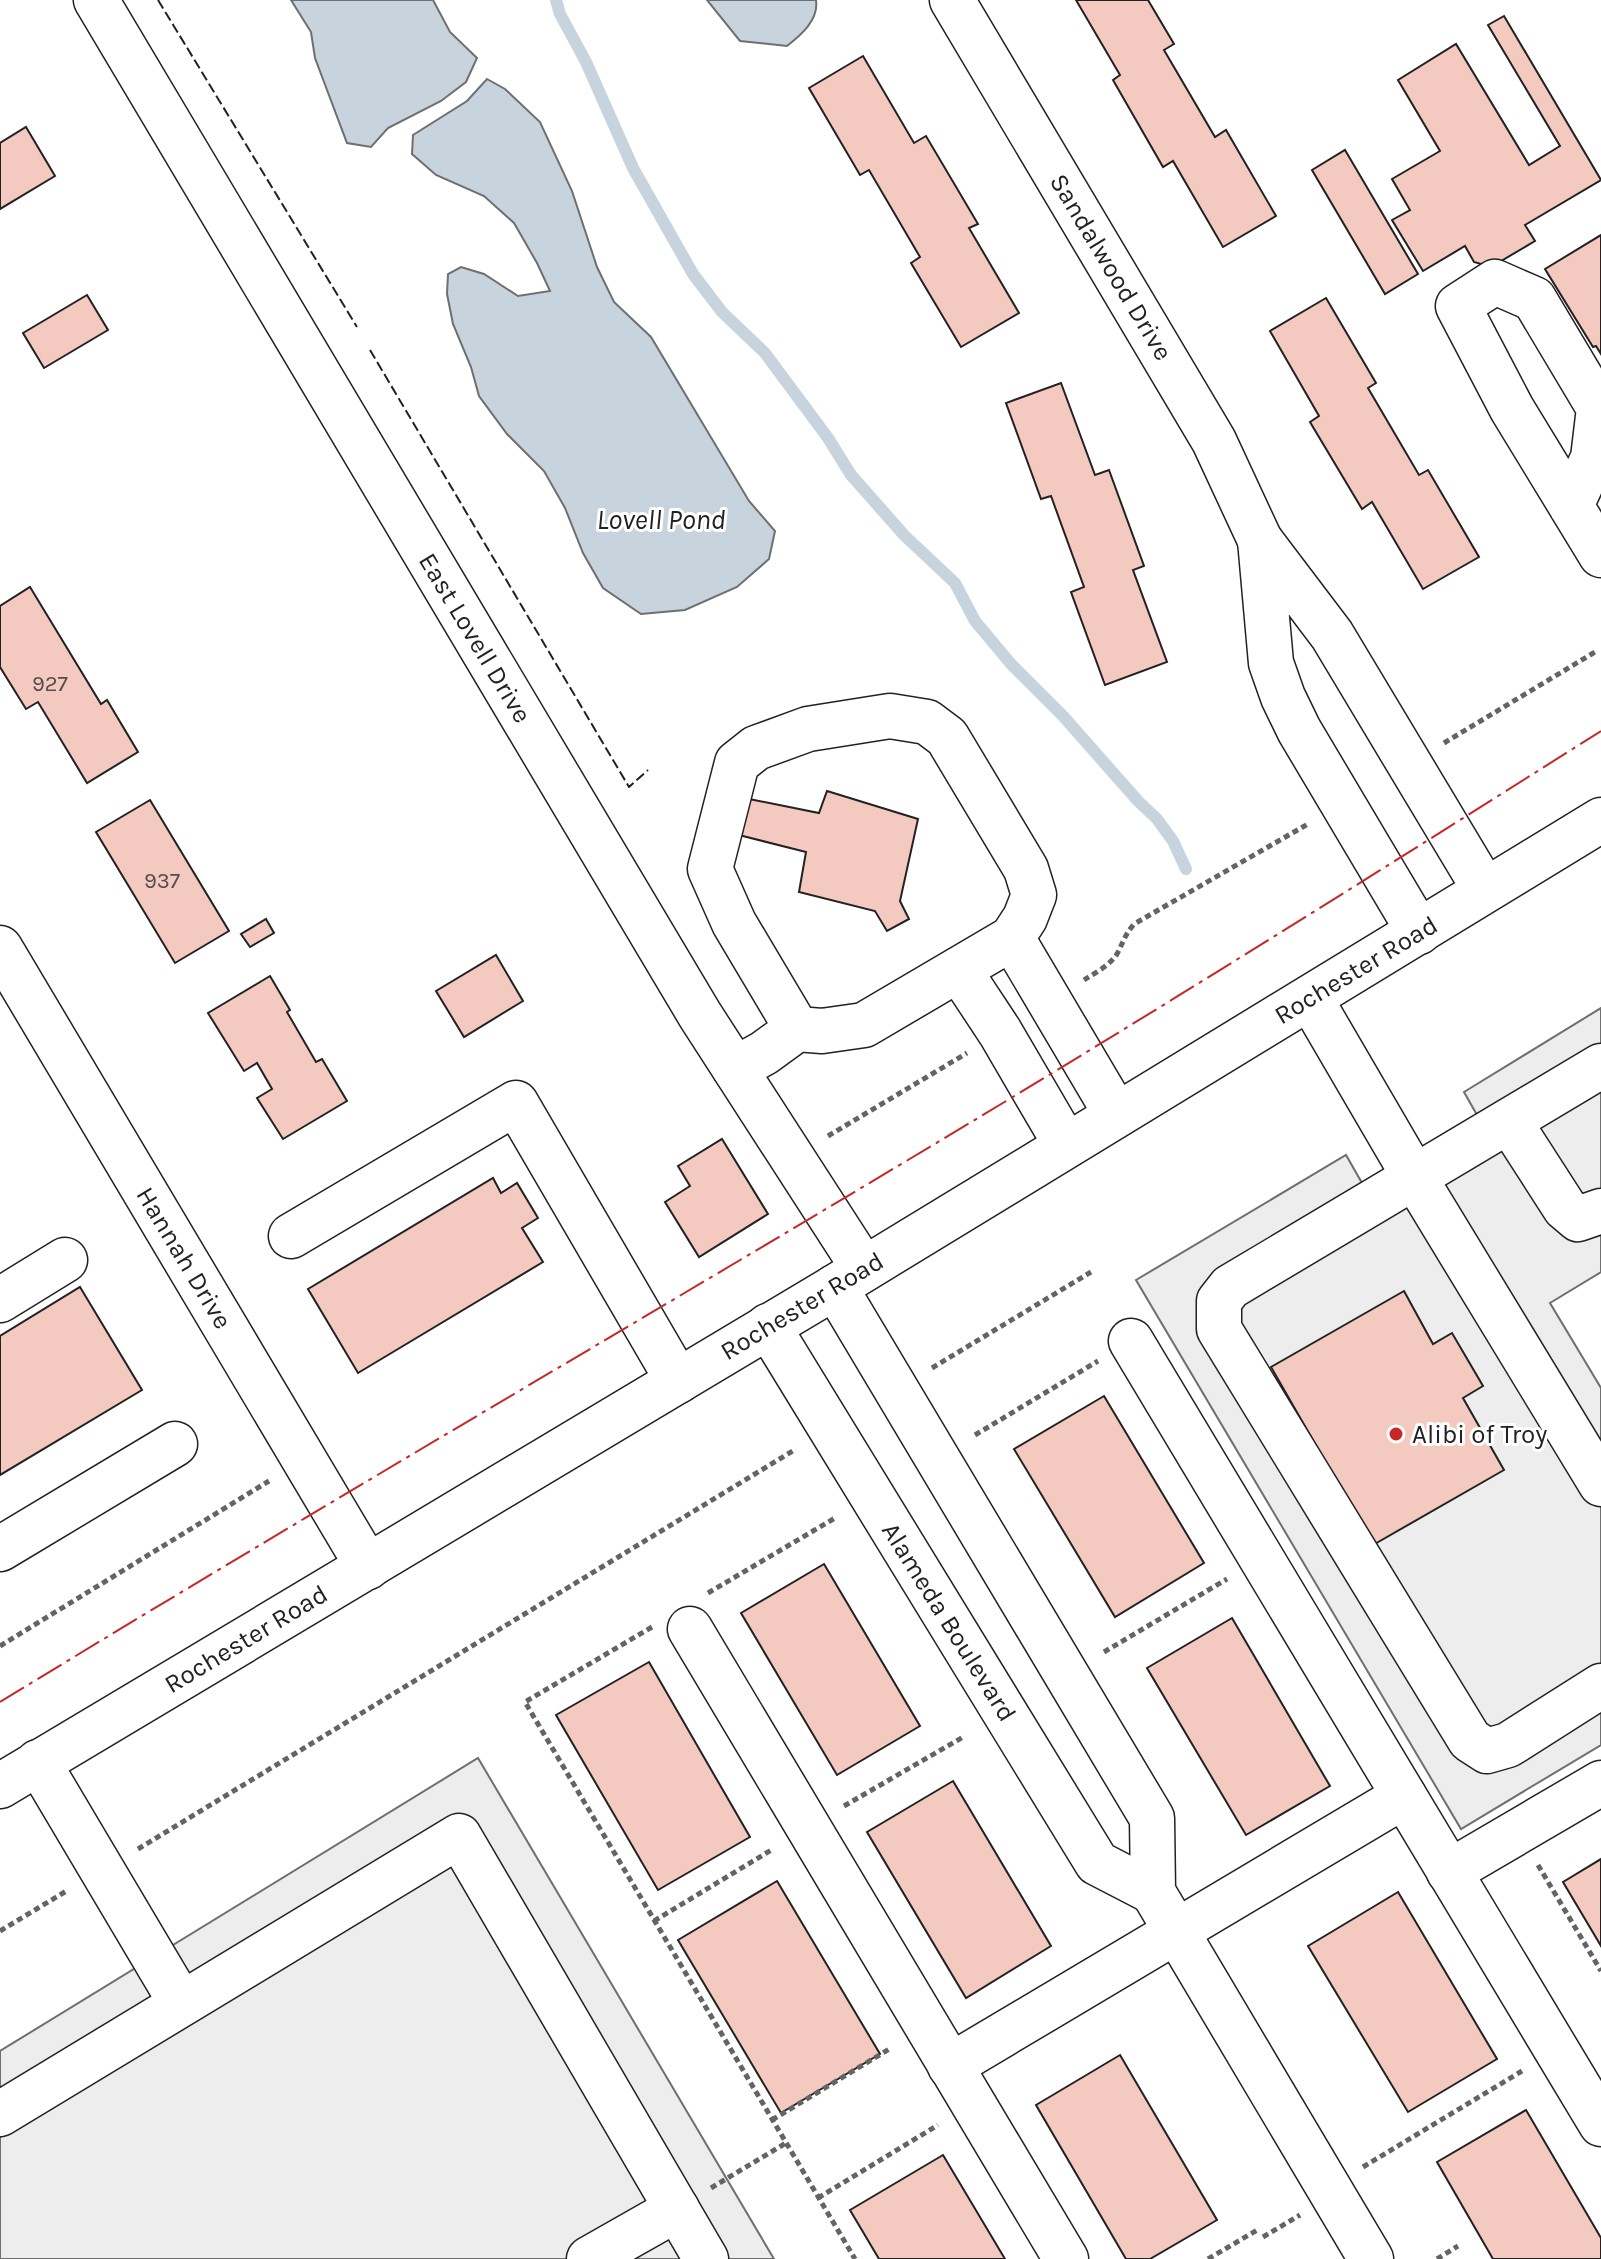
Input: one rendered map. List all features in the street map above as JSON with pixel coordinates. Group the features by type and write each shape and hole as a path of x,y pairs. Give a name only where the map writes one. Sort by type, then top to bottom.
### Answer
{"street":[{"name":"East Lovell Drive","path":"96,0 646,927 735,1069 849,1278"},
{"name":"Sandalwood Drive","path":"952,0 1214,441 1260,540 1332,635 1485,890"},
{"path":"1571,506 1601,555"},
{"name":"Sandalwood Drive","path":"1260,540 1271,663 1283,697 1299,730 1419,932"},
{"path":"735,1069 797,1029 822,1031 864,1025 1012,938 1025,918 1034,895 1026,869 947,737 927,722 890,716 808,729 756,748 737,763 710,869 734,923 797,1029"},
{"name":"Rochester Road","path":"12,1773 368,1567 1601,820"},
{"path":"1012,938 1116,1114"},
{"name":"Hannah Drive","path":"0,948 368,1567"},
{"path":"959,970 1000,1032 1066,1145"},
{"path":"1310,998 1601,1484"},
{"path":"1601,1066 1230,1287 1219,1301 1219,1329 1470,1740 1487,1751 1508,1745 1601,1686"},
{"path":"291,1236 516,1103 678,1381"},
{"path":"1509,1121 1565,1208 1578,1219 1601,1211"},
{"path":"0,1300 65,1260"},
{"path":"849,1278 1152,1818 1153,1892 1371,2259"},
{"name":"Alameda Boulevard","path":"768,1326 1097,1863 1153,1892"},
{"path":"1131,1341 1601,2124"},
{"path":"0,1549 175,1444"},
{"path":"682,1617 1066,2259"},
{"path":"12,1773 181,2003"},
{"path":"1449,1872 1601,1783"},
{"path":"950,2066 1404,1796"},
{"path":"0,2114 459,1836 689,2202 706,2259"},
{"path":"589,2259 689,2202"}],"path":[{"path":"1437,747 1595,652"},
{"path":"1077,984 1104,967 1117,954 1122,939 1134,924 1316,820"},
{"path":"823,1139 969,1051"},
{"path":"924,1373 1091,1272"},
{"path":"975,1435 1131,1341"},
{"path":"135,1851 803,1445"},
{"path":"0,1646 275,1477"},
{"path":"835,1518 682,1617 525,1702 855,2259"},
{"path":"1104,1652 1232,1576"},
{"path":"836,1811 965,1736"},
{"path":"654,1921 781,1844"},
{"path":"1535,1859 1601,1971"},
{"path":"0,1931 76,1886"},
{"path":"772,2120 901,2043"},
{"path":"1361,2168 1528,2068"},
{"path":"818,2198 946,2120"},
{"path":"689,2202 786,2143"},
{"path":"1263,2237 1301,2215"},
{"path":"1208,2259 1259,2229"},
{"path":"1437,2259 1458,2246"}],"shaded area":[{"path":"1601,1008 1601,1272 1550,1303 1601,1388 1601,1745 1461,1829 1136,1280 1346,1155 1362,1183 1477,1115 1464,1092"},
{"path":"478,1758 774,2259 0,2259 0,2051"}],"water":[{"path":"291,0 433,0 450,32 477,58 466,82 441,101 388,128 371,147 347,143 315,58 311,32"},
{"path":"707,0 816,0 816,7 808,26 787,46 740,41"},
{"name":"Lovell Pond","path":"487,79 505,89 540,122 572,191 597,267 614,302 651,337 749,501 775,531 769,559 737,587 685,610 641,614 603,588 544,471 507,434 479,396 453,324 447,294 448,274 461,267 484,274 518,296 550,291 514,223 484,196 436,175 412,154 413,135 467,101"}],"building":[{"path":"1076,0 1148,0 1174,44 1164,50 1215,137 1226,130 1276,216 1223,247 1173,161 1163,167 1113,80 1120,75"},
{"path":"1504,16 1601,180 1525,225 1535,241 1491,267 1474,262 1465,246 1423,271 1392,220 1410,210 1392,179 1440,151 1398,80 1456,44 1529,165 1560,146 1488,25"},
{"path":"863,56 914,143 926,136 978,224 969,228 1019,313 961,347 911,263 920,257 869,170 860,175 809,88"},
{"path":"26,127 55,176 0,209 0,143"},
{"path":"1345,150 1418,274 1385,294 1312,170"},
{"path":"1601,235 1601,354 1596,346 1593,347 1545,269"},
{"path":"87,295 108,330 44,368 23,333"},
{"path":"1326,298 1376,383 1368,388 1419,475 1428,470 1479,557 1423,589 1372,502 1362,509 1310,422 1319,416 1270,331"},
{"path":"1061,383 1095,475 1109,470 1144,566 1133,570 1167,662 1105,685 1071,592 1084,587 1051,496 1041,499 1006,403"},
{"path":"30,587 101,704 107,700 138,752 87,783 38,702 26,709 0,667 0,606"},
{"path":"827,791 918,819 900,901 909,919 887,931 875,911 799,892 806,852 735,834 744,798 819,813"},
{"path":"150,800 229,931 175,963 96,832"},
{"path":"266,919 274,933 250,947 241,934"},
{"path":"496,955 523,1001 464,1037 436,991"},
{"path":"270,976 316,1062 322,1059 347,1101 283,1139 257,1098 272,1089 257,1063 244,1071 208,1013"},
{"path":"722,1139 768,1214 699,1257 665,1202 690,1186 678,1166"},
{"path":"493,1178 501,1193 517,1183 538,1218 522,1228 543,1262 358,1373 308,1289"},
{"path":"80,1287 142,1390 0,1475 0,1336"},
{"name":"Alibi of Troy","path":"1404,1291 1433,1344 1452,1333 1483,1386 1463,1398 1504,1470 1373,1545 1271,1367"},
{"path":"1104,1396 1204,1563 1115,1617 1014,1449"},
{"path":"824,1564 920,1726 837,1775 741,1613"},
{"path":"1232,1618 1330,1786 1246,1835 1147,1668"},
{"path":"649,1662 750,1837 658,1890 556,1715"},
{"path":"953,1781 1051,1946 966,1998 867,1832"},
{"path":"1601,1859 1601,1946 1563,1882"},
{"path":"777,1881 880,2054 781,2113 678,1940"},
{"path":"1398,1892 1497,2059 1408,2112 1308,1946"},
{"path":"1120,2055 1217,2220 1150,2259 1126,2259 1036,2105"},
{"path":"1526,2110 1601,2238 1601,2259 1493,2259 1437,2162"},
{"path":"943,2155 1005,2259 879,2259 850,2210"}],"waterway":[{"path":"556,0 633,168 693,274 722,312 765,353 828,438 851,475 904,535 955,583 975,621 1011,664 1157,819 1173,841 1186,869"}],"fence":[{"path":"158,0 357,327"},
{"path":"370,350 629,787 648,770"}],"power":[{"path":"0,1702 1056,1071 1601,731"}],"place":[{"name":"Alibi of Troy","path":"1396,1434"}]}
